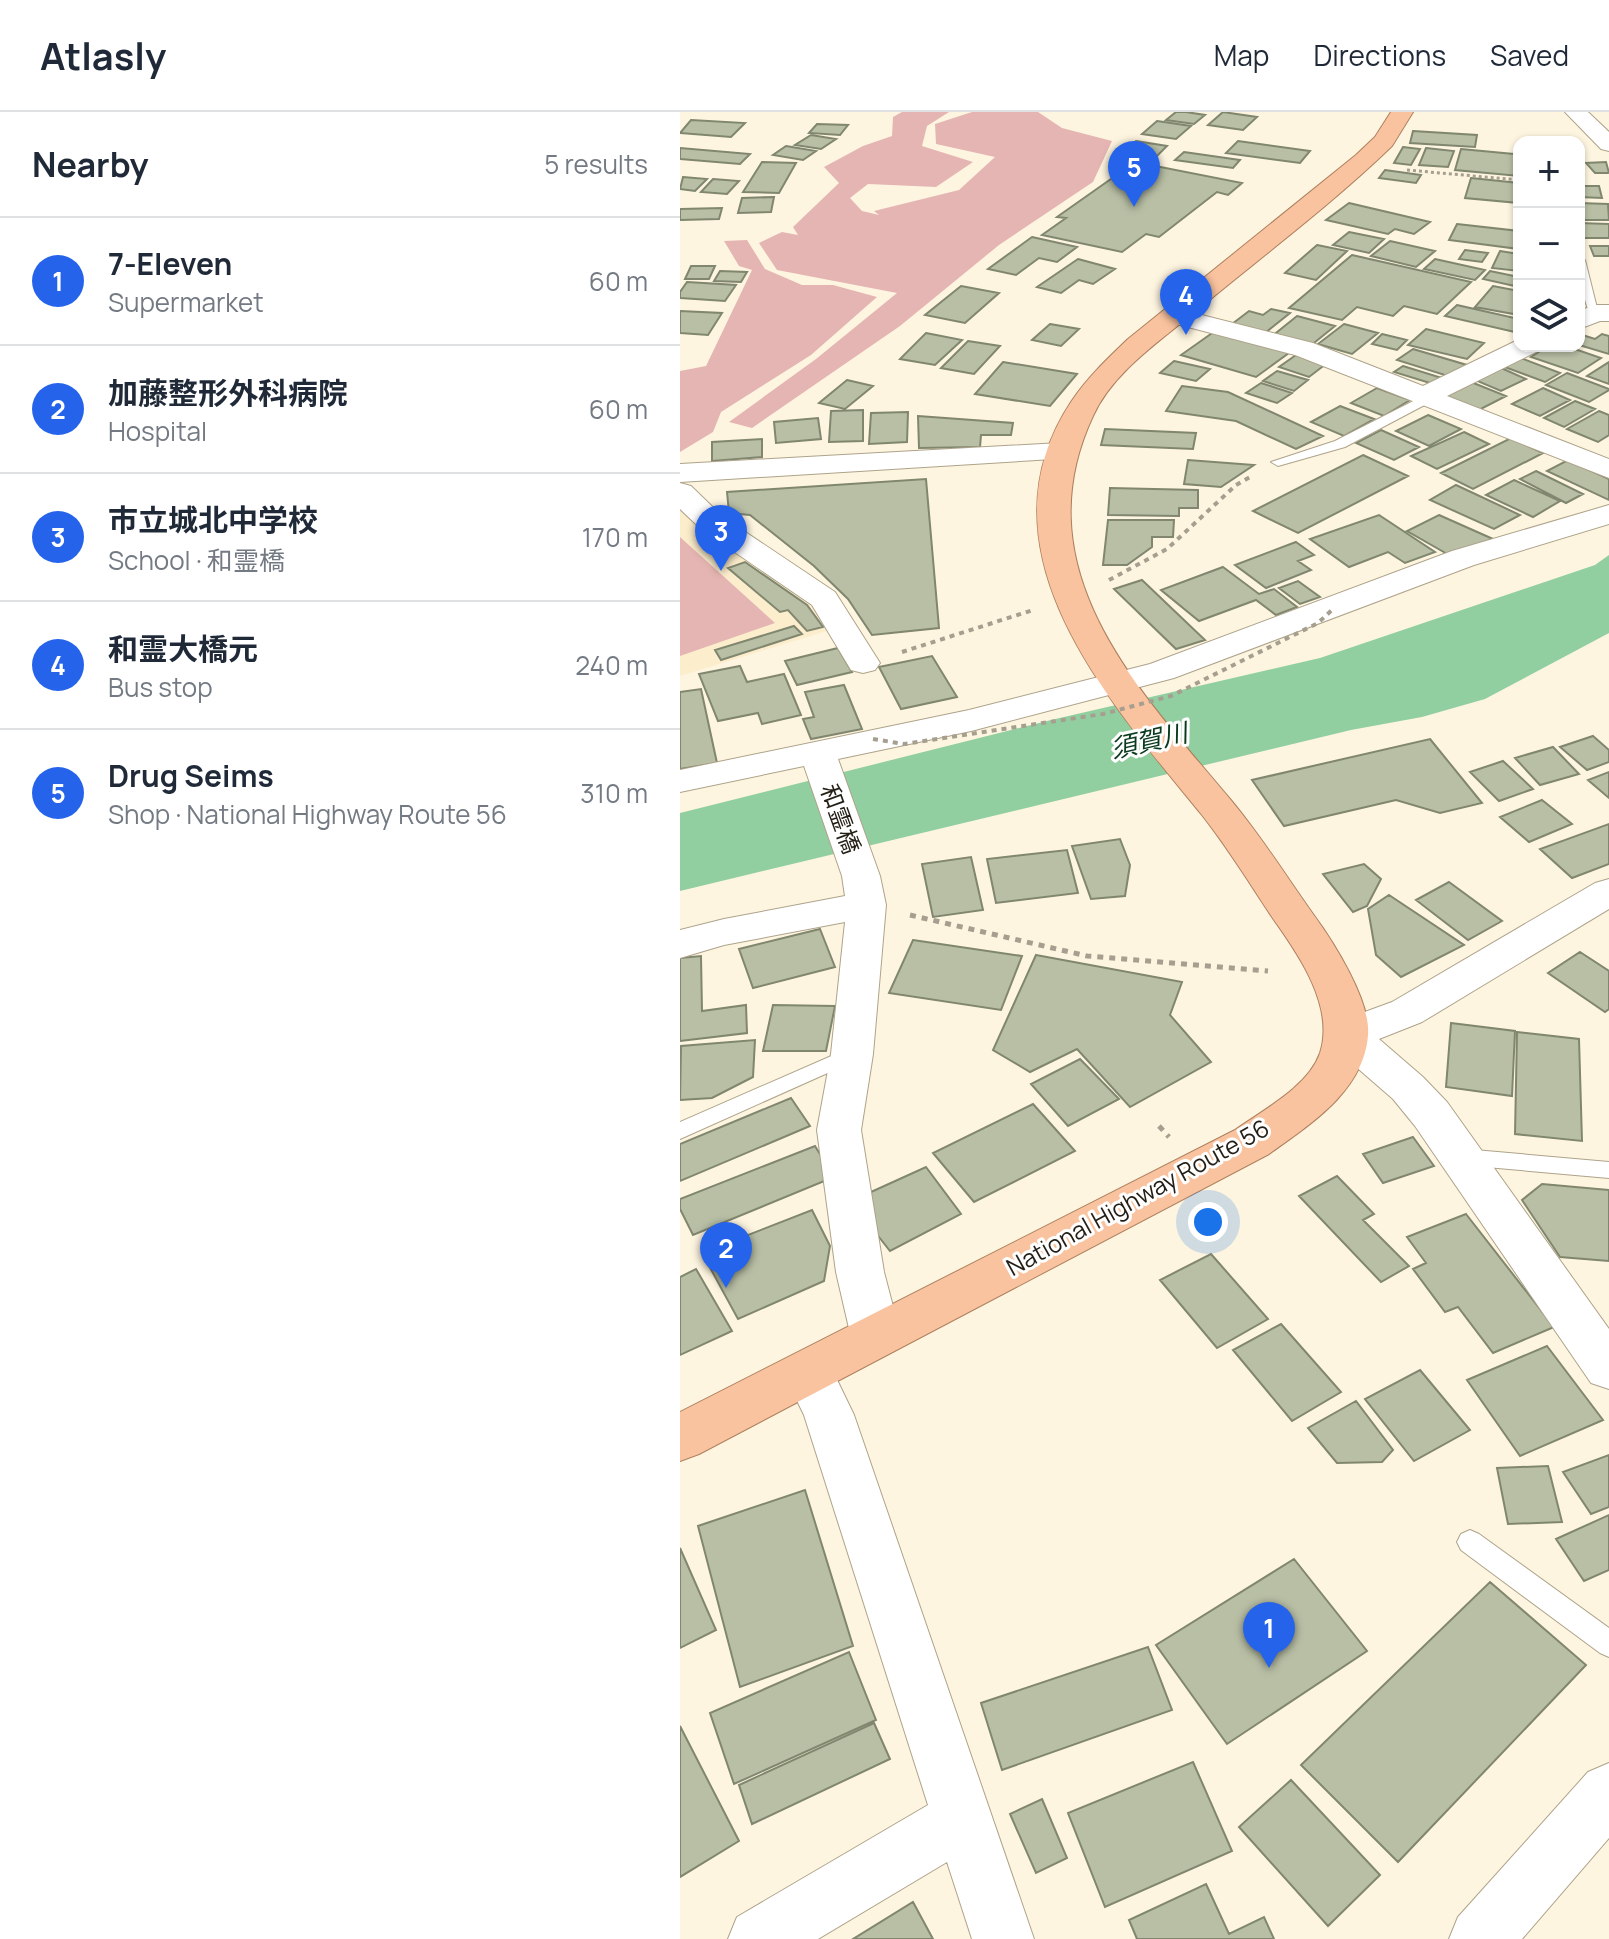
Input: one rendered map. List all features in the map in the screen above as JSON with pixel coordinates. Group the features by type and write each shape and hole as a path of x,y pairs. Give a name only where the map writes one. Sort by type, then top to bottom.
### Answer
{"highway":[{"path":"1347,1035 1336,986 1320,955 1228,822 1122,692 1076,610 1056,555 1052,507 1060,452 1080,411 1106,376 1358,165 1384,141 1402,112"},
{"name":"National Highway Route 56","path":"680,1438 1252,1142 1315,1096 1336,1067 1347,1035"}],"street":[{"path":"1576,112 1609,144"},
{"path":"1174,316 1304,349 1609,469"},
{"path":"1427,396 1515,352"},
{"path":"680,473 1060,452"},
{"path":"680,492 712,523 824,599 863,663"},
{"path":"680,781 818,757 873,739 1122,692 1162,671 1463,558 1609,514"},
{"name":"和霊橋","path":"818,757 863,891"},
{"path":"680,944 863,891 852,1054 839,1130 860,1272 876,1337"},
{"path":"1609,892 1407,1012 1347,1035 1408,1088 1463,1157 1609,1368"},
{"path":"808,1372 829,1415 1003,1939"},
{"path":"1480,1939 1609,1793"},
{"path":"759,1939 963,1818"}],"lane":[{"path":"1584,280 1594,316"},
{"path":"1278,462 1340,444 1427,396"},
{"path":"680,1131 852,1054"},
{"path":"1463,1157 1609,1170"},
{"path":"1470,1542 1609,1644"}],"path":[{"path":"1358,165 1513,179"},
{"path":"873,739 904,744 1103,714 1171,696 1318,623 1333,609"},
{"path":"863,891 1087,956 1268,971"}],"shaded area":[{"path":"902,112 949,112 927,126 922,146 973,162 936,187 868,184 850,198 862,211 879,215 874,211 959,190 995,157 936,144 935,124 972,112 1038,112 1062,128 1112,141 1093,182 999,245 900,326 752,428 729,422 816,359 897,293 777,270 759,243 782,232 798,235 793,227 839,183 824,167 863,146 892,136 893,117"},
{"path":"747,240 765,269 802,285 833,285 877,297 811,355 721,412 713,432 680,452 680,371 706,366 752,270 739,266 724,241"},
{"path":"680,509 713,537 811,605 830,630 680,676"},
{"path":"680,537 775,623 680,656"}],"water":[{"name":"須賀川","path":"1609,555 1609,633 1485,699 1422,717 1351,730 680,891 680,813 1051,720 1320,658 1595,565"}],"building":[{"path":"1176,112 1205,115 1194,124 1166,120"},
{"path":"1223,112 1257,117 1243,130 1208,125"},
{"path":"691,120 745,123 731,137 680,133"},
{"path":"1157,121 1191,126 1176,139 1142,134"},
{"path":"817,124 848,125 840,135 809,133"},
{"path":"1413,131 1477,135 1475,147 1410,143"},
{"path":"811,135 836,139 821,149 795,145"},
{"path":"1136,141 1167,146 1152,161 1121,156"},
{"path":"1238,141 1310,151 1300,163 1226,153"},
{"path":"786,146 816,151 803,160 773,155"},
{"path":"1403,147 1420,149 1411,165 1394,163"},
{"path":"680,148 750,154 740,164 680,159"},
{"path":"1426,148 1454,151 1448,167 1419,165"},
{"path":"1461,149 1513,154 1513,175 1455,170"},
{"path":"1184,152 1240,160 1233,168 1175,160"},
{"path":"762,162 796,163 779,193 743,192"},
{"path":"1135,162 1242,183 1228,195 1217,192 1159,237 1146,234 1122,252 1042,235 1066,218 1057,217"},
{"path":"1606,162 1609,173 1595,173 1586,163"},
{"path":"1385,170 1421,175 1416,183 1379,178"},
{"path":"683,177 707,179 695,191 680,189"},
{"path":"1471,178 1513,182 1513,203 1465,198"},
{"path":"713,179 739,181 727,194 701,192"},
{"path":"1585,186 1599,186 1602,198 1585,197"},
{"path":"774,197 771,212 738,213 742,198"},
{"path":"1349,203 1430,222 1414,234 1395,229 1388,234 1326,220"},
{"path":"1585,203 1608,204 1609,220 1585,220"},
{"path":"722,208 719,219 680,220 680,209"},
{"path":"1585,223 1609,224 1609,238 1585,238"},
{"path":"1457,224 1513,230 1513,248 1449,240"},
{"path":"1349,232 1384,239 1369,253 1333,245"},
{"path":"1032,237 1077,247 1057,262 1039,258 1016,275 988,269"},
{"path":"1390,241 1435,251 1416,267 1371,256"},
{"path":"1317,245 1347,251 1316,280 1285,273"},
{"path":"1590,246 1609,246 1609,256 1594,256"},
{"path":"1465,250 1488,253 1482,262 1459,259"},
{"path":"1500,251 1513,253 1513,270 1492,268"},
{"path":"1352,255 1471,282 1437,314 1404,306 1393,316 1357,307 1342,320 1289,308"},
{"path":"1078,259 1115,269 1093,284 1079,280 1061,293 1037,287"},
{"path":"1435,259 1485,270 1475,280 1424,269"},
{"path":"691,266 715,266 709,279 685,279"},
{"path":"720,271 747,272 741,282 714,281"},
{"path":"1490,271 1513,276 1513,286 1483,279"},
{"path":"687,282 736,285 725,301 680,298 680,292"},
{"path":"961,286 999,293 965,323 925,315"},
{"path":"1493,286 1513,290 1513,314 1475,307"},
{"path":"1457,305 1513,318 1513,332 1445,316"},
{"path":"1271,309 1290,313 1265,333 1232,324 1249,311 1263,315"},
{"path":"680,311 722,313 708,335 680,333"},
{"path":"1297,316 1335,326 1309,347 1271,337"},
{"path":"1050,324 1079,329 1061,346 1032,340"},
{"path":"1344,324 1378,333 1352,354 1318,344"},
{"path":"1426,329 1484,343 1467,359 1408,345"},
{"path":"1215,331 1289,353 1256,377 1181,355"},
{"path":"926,333 962,340 935,365 900,359"},
{"path":"1382,334 1407,340 1397,350 1372,344"},
{"path":"1602,334 1609,336 1609,354 1585,347 1585,336 1595,339"},
{"path":"968,341 1000,346 974,374 941,368"},
{"path":"1413,349 1467,365 1451,377 1397,360"},
{"path":"1539,352 1584,352 1601,358 1578,373 1531,357"},
{"path":"1296,355 1326,364 1309,377 1279,367"},
{"path":"1518,357 1560,373 1545,382 1502,366"},
{"path":"1174,361 1210,369 1196,381 1160,373"},
{"path":"1003,362 1077,374 1050,406 975,394"},
{"path":"1609,362 1609,384 1587,376"},
{"path":"1403,366 1442,378 1433,384 1394,372"},
{"path":"1499,367 1526,379 1501,391 1475,380"},
{"path":"1277,371 1308,380 1294,391 1263,381"},
{"path":"1567,373 1609,390 1589,402 1546,385"},
{"path":"847,380 873,386 845,409 819,403"},
{"path":"1471,382 1506,396 1477,411 1443,396"},
{"path":"1261,383 1292,393 1277,403 1246,393"},
{"path":"1182,386 1228,392 1323,436 1296,449 1236,421 1166,411"},
{"path":"1377,388 1410,400 1384,416 1351,403"},
{"path":"1543,388 1570,400 1540,416 1512,404"},
{"path":"1575,401 1595,409 1564,427 1544,418"},
{"path":"1340,406 1374,419 1344,436 1311,422"},
{"path":"863,410 863,441 829,442 831,411"},
{"path":"1599,411 1609,415 1609,435 1598,442 1567,429"},
{"path":"908,412 907,442 869,444 871,413"},
{"path":"1428,415 1461,429 1429,446 1396,431"},
{"path":"918,416 1013,423 1011,435 981,435 980,447 919,448"},
{"path":"818,418 821,439 776,443 774,422"},
{"path":"1105,429 1196,433 1193,449 1101,445"},
{"path":"1381,430 1419,447 1394,460 1356,443"},
{"path":"1464,432 1489,444 1437,469 1411,456"},
{"path":"1511,438 1543,453 1473,489 1441,473"},
{"path":"762,439 762,457 712,461 712,442"},
{"path":"1363,455 1408,476 1298,533 1253,511"},
{"path":"1188,460 1254,465 1221,487 1184,484"},
{"path":"1568,460 1609,479 1609,500 1547,471"},
{"path":"1536,471 1583,494 1566,503 1520,479"},
{"path":"926,479 939,628 872,635 848,599 814,566 750,515 729,513 727,492"},
{"path":"1514,480 1560,501 1533,517 1486,495"},
{"path":"1456,485 1520,515 1494,529 1430,500"},
{"path":"1110,488 1198,490 1198,508 1179,508 1179,516 1108,515"},
{"path":"1379,515 1435,552 1405,563 1388,552 1349,567 1310,539"},
{"path":"1439,515 1493,539 1449,555 1407,531"},
{"path":"1108,520 1174,520 1173,537 1152,537 1152,547 1127,565 1103,565"},
{"path":"1296,542 1314,555 1298,561 1311,570 1266,588 1235,565"},
{"path":"745,562 807,605 823,627 807,631 788,610 780,612 728,568"},
{"path":"1223,567 1259,594 1274,589 1297,607 1276,615 1256,600 1199,621 1161,590"},
{"path":"1142,580 1205,640 1176,649 1114,589"},
{"path":"1298,581 1320,597 1300,604 1279,588"},
{"path":"794,626 802,634 721,660 715,650"},
{"path":"838,648 852,672 797,685 785,661"},
{"path":"932,656 957,697 901,709 879,667"},
{"path":"740,666 747,682 784,674 801,715 762,724 758,713 718,721 699,674"},
{"path":"844,685 862,729 811,739 803,719 814,717 805,692"},
{"path":"701,689 717,763 680,769 680,692"},
{"path":"1593,736 1609,750 1609,762 1587,770 1560,747"},
{"path":"1430,739 1482,803 1440,813 1396,800 1284,826 1252,780"},
{"path":"1553,747 1579,774 1540,785 1515,758"},
{"path":"1503,761 1533,789 1499,801 1470,772"},
{"path":"1609,772 1609,798 1588,780"},
{"path":"1542,800 1572,824 1529,842 1500,817"},
{"path":"1609,824 1609,864 1572,878 1540,849"},
{"path":"1120,839 1130,865 1125,896 1091,899 1072,846"},
{"path":"1067,850 1078,893 996,903 987,859"},
{"path":"971,857 983,910 933,917 922,864"},
{"path":"1364,864 1381,879 1367,906 1353,912 1323,874"},
{"path":"1449,882 1502,921 1468,940 1416,900"},
{"path":"1389,895 1464,945 1401,977 1376,955 1368,909"},
{"path":"820,929 835,967 753,988 739,949"},
{"path":"913,940 1022,956 1001,1010 889,993"},
{"path":"1580,952 1609,971 1609,1009 1605,1012 1548,973"},
{"path":"1036,955 1182,982 1170,1015 1211,1062 1130,1107 1077,1049 1030,1072 993,1050"},
{"path":"701,956 702,1011 746,1005 747,1033 680,1041 680,958"},
{"path":"773,1005 835,1006 826,1051 763,1051"},
{"path":"1451,1023 1515,1031 1512,1096 1446,1087"},
{"path":"1517,1032 1579,1039 1582,1141 1515,1134"},
{"path":"755,1040 753,1077 712,1098 680,1100 681,1046"},
{"path":"1080,1059 1119,1099 1068,1126 1031,1084"},
{"path":"791,1098 810,1126 680,1181 680,1144"},
{"path":"1033,1104 1075,1151 974,1202 933,1153"},
{"path":"1413,1137 1434,1166 1383,1183 1363,1154"},
{"path":"815,1146 834,1177 693,1235 680,1209 680,1199"},
{"path":"926,1167 961,1214 890,1251 868,1223 871,1192"},
{"path":"1337,1176 1374,1214 1363,1220 1409,1266 1381,1282 1299,1196"},
{"path":"1542,1184 1609,1190 1609,1261 1560,1257 1522,1200"},
{"path":"812,1210 830,1246 824,1281 738,1319 702,1253"},
{"path":"1466,1214 1554,1327 1493,1353 1458,1307 1445,1312 1413,1269 1426,1263 1407,1237"},
{"path":"1211,1254 1268,1319 1217,1348 1160,1280"},
{"path":"696,1269 732,1331 680,1355 680,1277"},
{"path":"1281,1324 1341,1392 1292,1421 1233,1350"},
{"path":"1547,1346 1603,1420 1520,1456 1467,1380"},
{"path":"1420,1370 1470,1430 1414,1461 1365,1399"},
{"path":"1356,1401 1393,1450 1382,1462 1337,1463 1308,1428"},
{"path":"1609,1455 1609,1507 1591,1514 1563,1472"},
{"path":"1548,1466 1562,1522 1508,1524 1497,1468"},
{"path":"805,1490 853,1646 740,1687 698,1526"},
{"path":"1609,1515 1609,1570 1584,1581 1556,1539"},
{"path":"680,1548 716,1630 680,1648"},
{"path":"1294,1559 1367,1651 1227,1744 1156,1645"},
{"path":"1490,1582 1586,1665 1398,1862 1301,1765"},
{"path":"1148,1647 1172,1710 1002,1770 981,1703"},
{"path":"849,1652 876,1720 734,1784 710,1713"},
{"path":"874,1723 890,1759 752,1824 739,1785"},
{"path":"680,1726 739,1841 680,1877"},
{"path":"1193,1762 1232,1851 1105,1907 1068,1813"},
{"path":"1291,1780 1380,1875 1328,1926 1239,1827"},
{"path":"1042,1799 1067,1858 1036,1873 1010,1814"},
{"path":"1206,1884 1229,1934 1264,1917 1274,1939 1137,1939 1129,1920"},
{"path":"913,1902 933,1939 853,1939"}],"place":[{"name":"Drug Seims","path":"1134,207"},
{"name":"和霊大橋元","path":"1186,335"},
{"name":"市立城北中学校","path":"721,571"},
{"name":"加藤整形外科病院","path":"726,1288"},
{"name":"7-Eleven","path":"1269,1668"}]}
